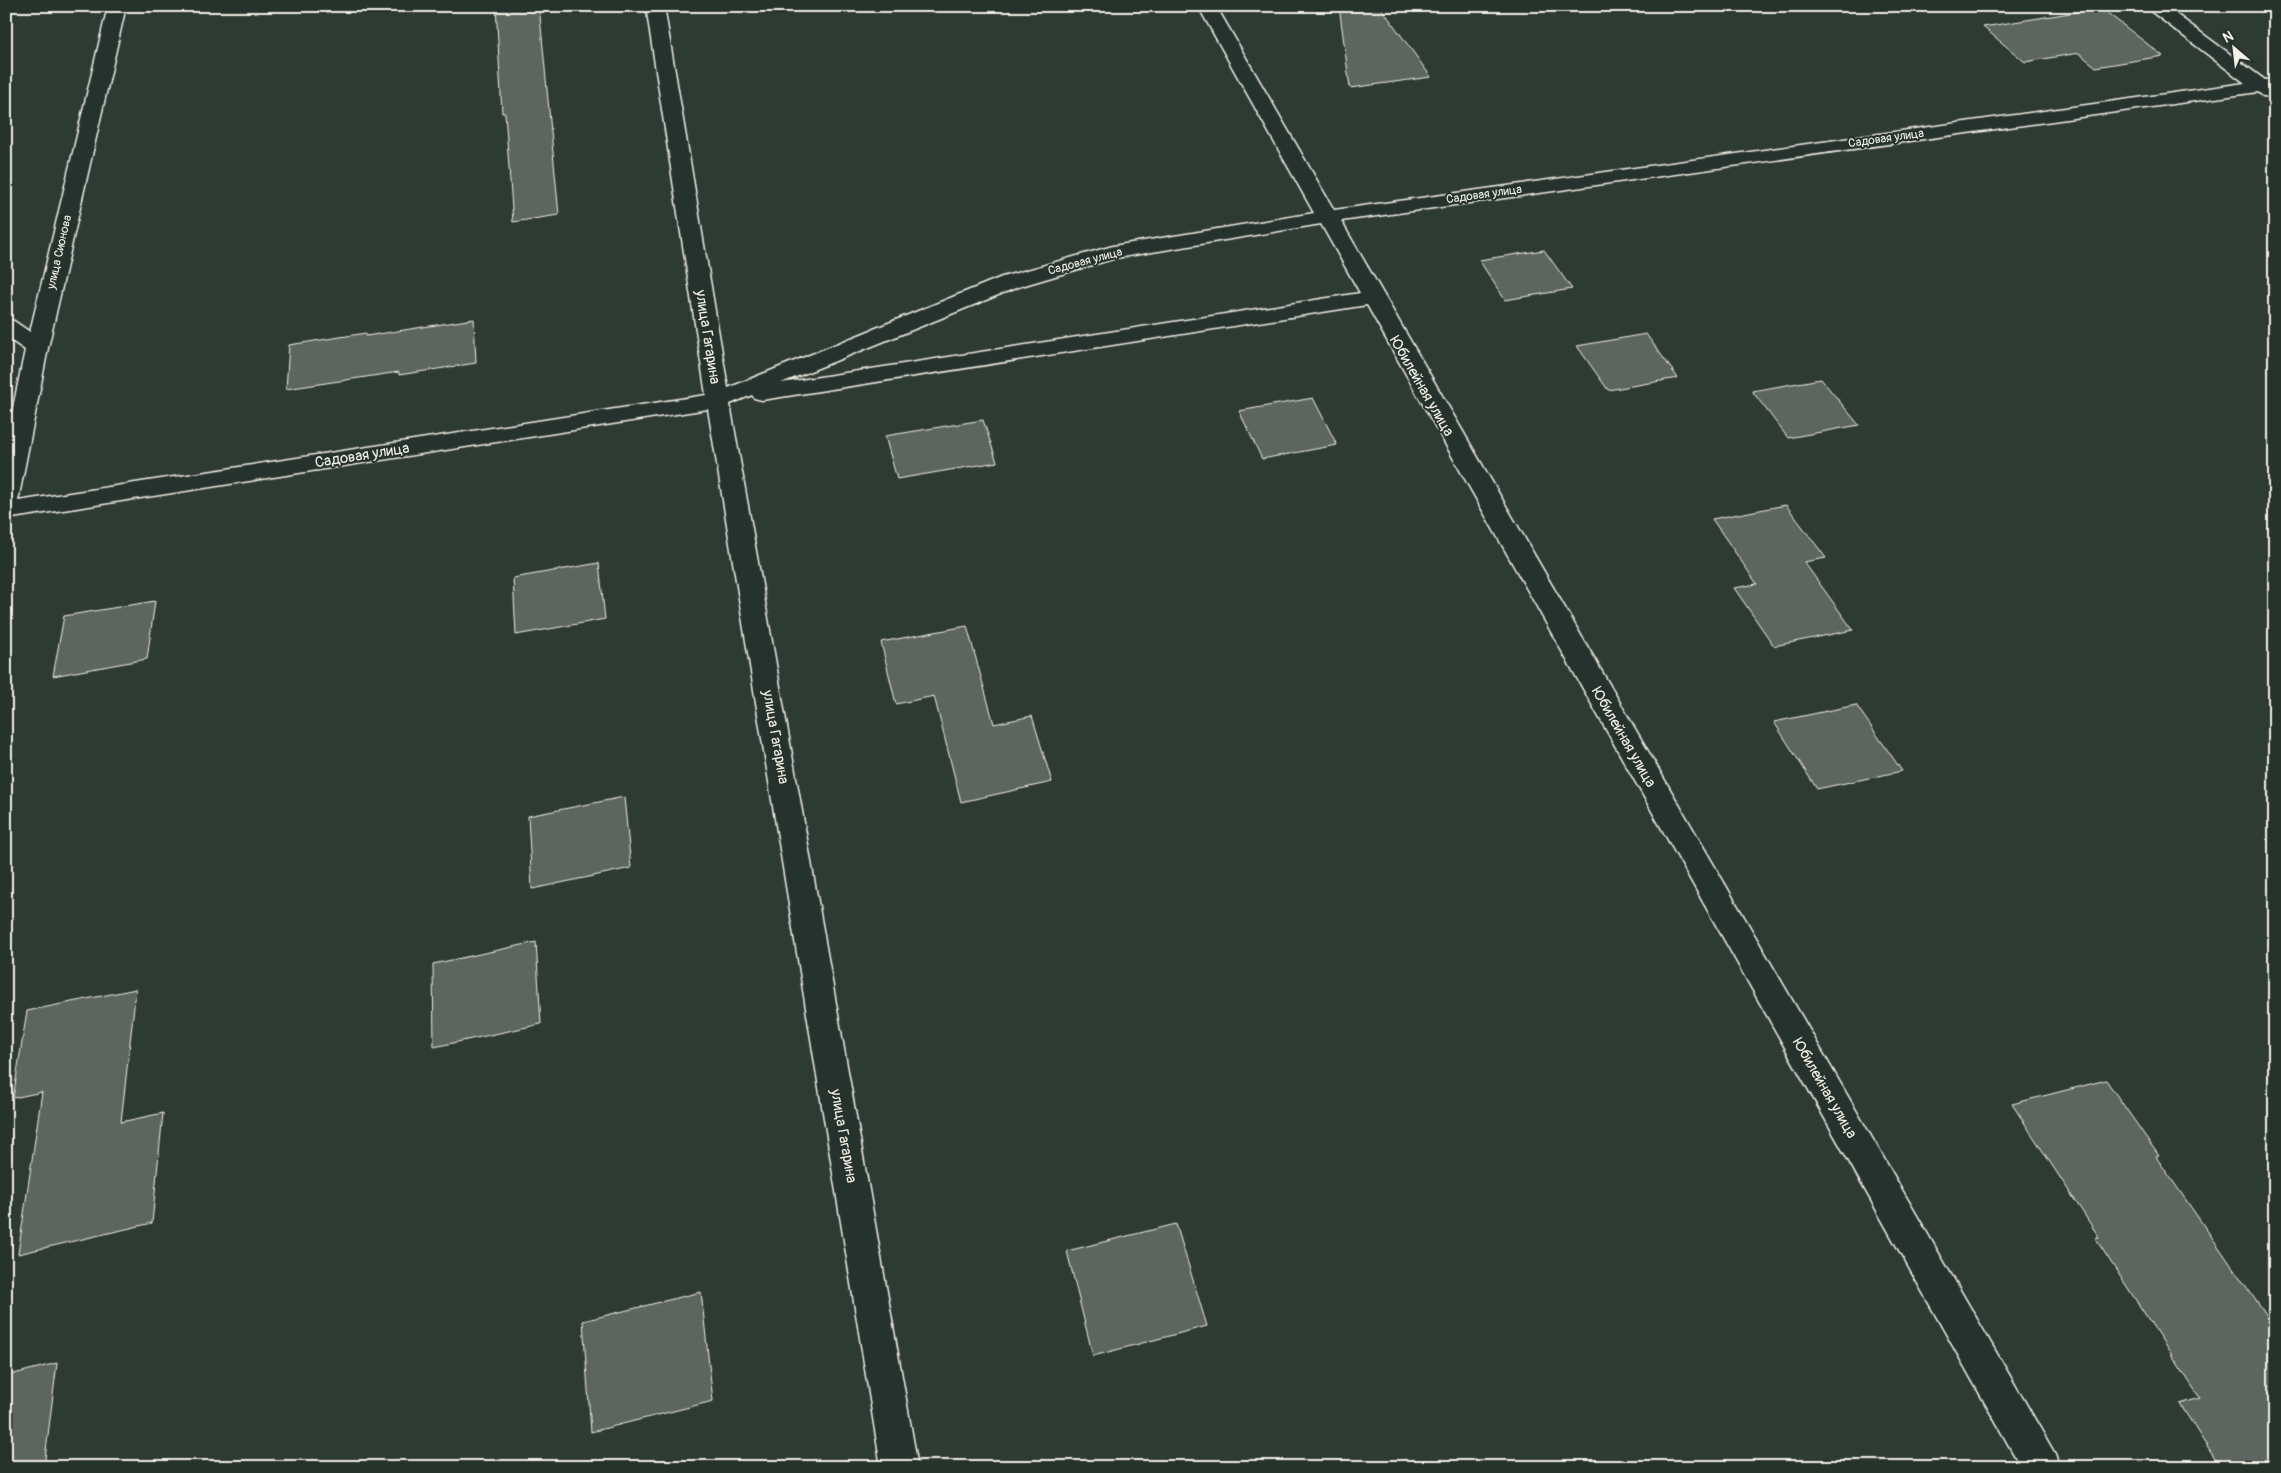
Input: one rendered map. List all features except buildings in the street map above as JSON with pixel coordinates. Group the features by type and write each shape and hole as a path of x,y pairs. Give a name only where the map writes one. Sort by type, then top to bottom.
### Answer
{"street":[{"name":"улица Сионова","path":"6,500 37,348 116,6"},
{"name":"улица Гагарина","path":"655,6 718,400 900,1467"},
{"name":"Юбилейная улица","path":"1207,6 1372,298 2042,1467"},
{"path":"2153,6 2270,89"},
{"name":"Садовая улица","path":"718,400 1010,282 1113,252 1326,217 2270,89"},
{"name":"Садовая улица","path":"6,511 1372,298"},
{"path":"6,326 37,348"}]}
